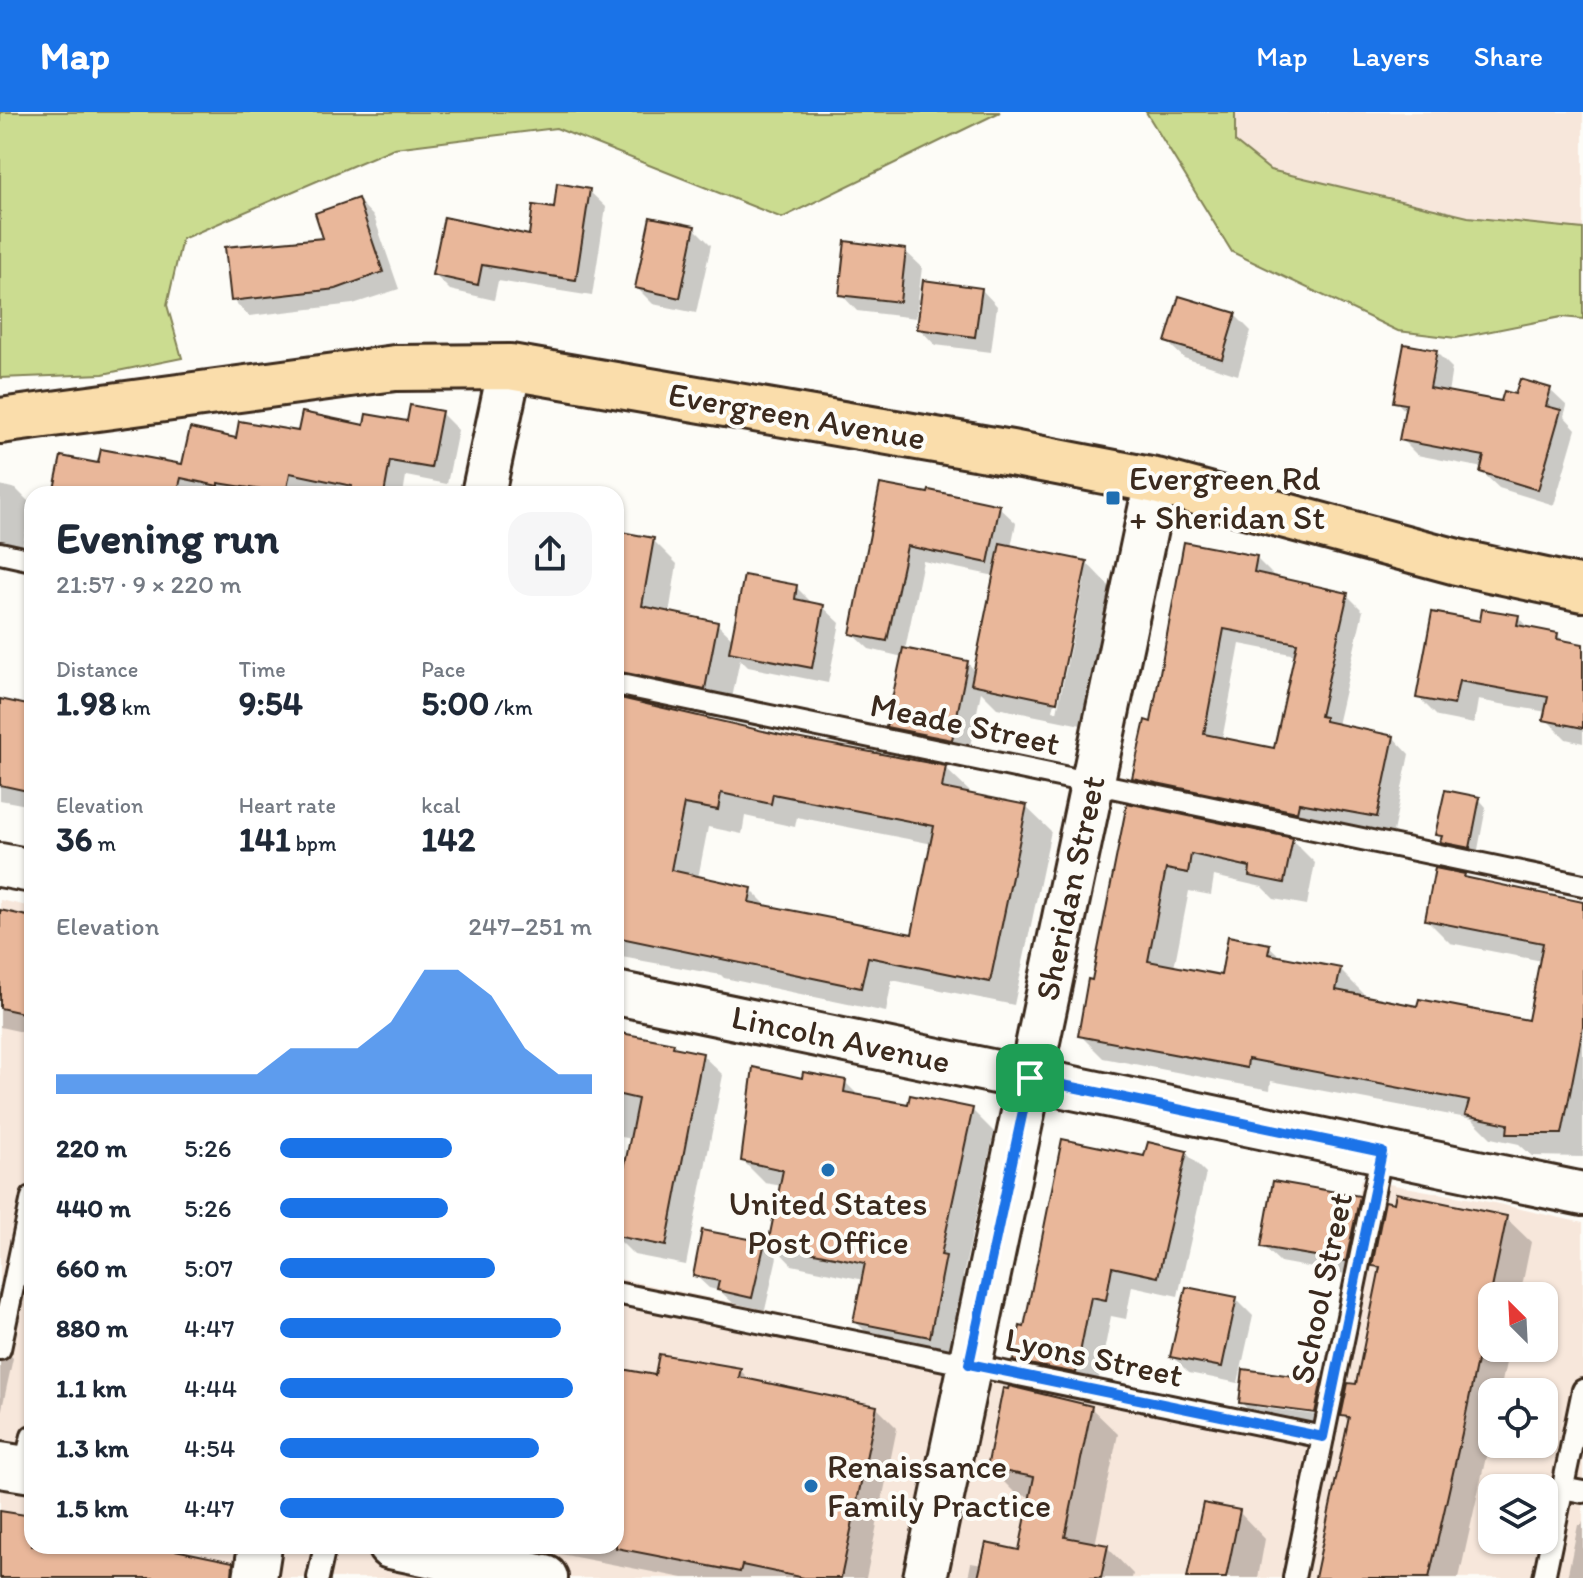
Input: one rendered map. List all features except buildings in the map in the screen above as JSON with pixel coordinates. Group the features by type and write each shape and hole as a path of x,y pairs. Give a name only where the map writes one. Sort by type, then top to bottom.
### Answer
{"main road":[{"name":"Evergreen Avenue","path":"0,421 395,368 510,367 1156,481 1457,562 1583,589"}],"street":[{"path":"485,486 510,367"},
{"name":"Sheridan Street","path":"925,1578 1156,481"},
{"path":"0,865 24,870"},
{"name":"Lincoln Avenue","path":"624,995 1583,1194"},
{"path":"255,1578 259,1554"},
{"path":"413,1554 455,1569 545,1578"}],"lane":[{"path":"0,553 24,558"},
{"name":"Meade Street","path":"624,686 1583,885"},
{"name":"School Street","path":"1294,1578 1382,1152"},
{"path":"0,1349 24,1235"},
{"name":"Lyons Street","path":"624,1295 1323,1437"},
{"path":"1544,1578 1573,1490 1583,1390"},
{"path":"318,1578 323,1554"}],"shaded area":[{"path":"1235,112 1583,112 1583,229 1468,217 1270,170 1235,142"},
{"path":"0,900 24,905 24,1554 624,1554 624,1280 1316,1427 1361,1179 1583,1223 1583,1578 0,1578"}],"green space":[{"path":"0,112 1000,112 782,218 556,128 394,148 182,239 167,305 182,358 103,374 0,378"},
{"path":"1146,112 1235,112 1235,142 1270,170 1468,217 1583,229 1583,319 1561,317 1456,338 1398,331 1232,252"}],"place":[{"name":"Evergreen Rd + Sheridan St","path":"1113,498"},
{"name":"United States Post Office","path":"828,1170"},
{"name":"Renaissance Family Practice","path":"811,1486"}],"route":[{"path":"1030,1078 1382,1152 1323,1437 969,1364 1030,1078"}]}
